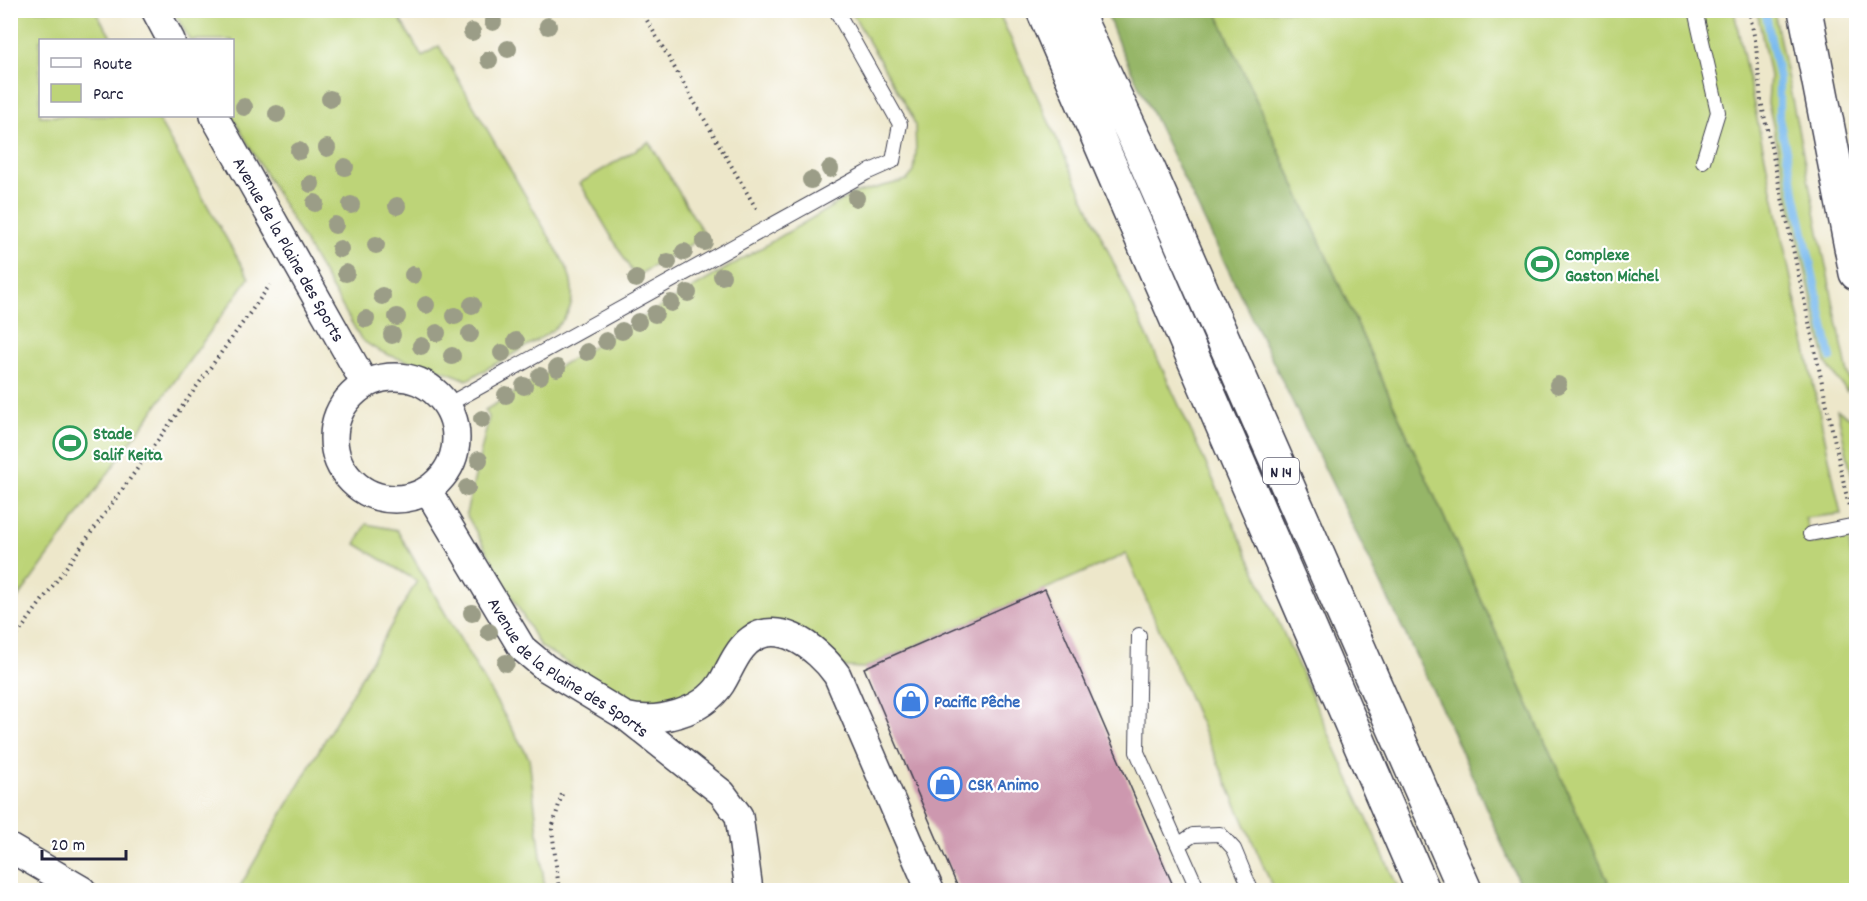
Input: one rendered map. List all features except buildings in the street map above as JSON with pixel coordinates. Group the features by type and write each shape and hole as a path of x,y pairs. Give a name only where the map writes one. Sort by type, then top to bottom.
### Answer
{"main road":[{"name":"N 14","path":"1044,10 1424,891"},
{"name":"N 14","path":"1077,10 1465,891"},
{"path":"1805,10 1851,204 1857,273"}],"street":[{"path":"155,10 170,39"},
{"name":"Avenue de la Plaine des Sports","path":"215,117 365,384"},
{"path":"401,376 419,381 435,391 447,405 455,423 456,442 453,461 442,478 428,491 415,497 386,500 372,496 345,474 335,456 333,435 337,415 348,397 365,384 382,377 401,376"},
{"name":"Avenue de la Plaine des Sports","path":"428,491 522,648 546,668 625,716 722,793 739,816 749,891"},
{"path":"625,716 650,720 690,709 720,686 742,647 760,635 779,633 803,641 822,656 837,675 930,891"},
{"path":"10,848 82,891"}],"lane":[{"path":"447,405 893,161 900,123 836,10"},
{"path":"1695,10 1718,112 1703,161"},
{"path":"1810,534 1855,525"},
{"path":"1139,635 1137,752 1198,891"},
{"path":"1178,845 1193,835 1220,834 1234,849 1251,891"}],"path":[{"path":"641,10 767,229"},
{"path":"1749,10 1756,45 1761,101 1855,525"},
{"path":"10,645 270,285"},
{"path":"559,891 552,829 562,795"}],"green space":[{"name":"Stade Salif Keita","path":"11,10 95,11 112,39 39,39 39,117 157,117 249,278 11,608"},
{"path":"173,11 395,11 422,56 439,46 566,266 572,297 570,308 564,318 556,327 533,343 467,380 385,354 361,339 233,117 234,39 189,39"},
{"path":"851,11 998,11 1399,890 1274,890 1126,554 864,668 843,667 789,626 682,703 647,706 630,702 540,646 466,514 489,417 485,410 853,194 907,180 914,172 916,153 915,126 912,116"},
{"path":"1106,11 1216,11 1612,890 1522,890 1452,730 1119,45"},
{"name":"Complexe Gaston Michel","path":"1216,11 1734,11 1841,514 1805,518 1810,534 1809,544 1848,538 1856,579 1856,890 1612,890"},
{"path":"1757,11 1774,11 1850,384 1847,392 1826,363 1768,103 1770,76"},
{"path":"649,142 705,236 635,277 580,183"},
{"path":"1837,410 1856,421 1856,494"},
{"path":"366,524 397,530 529,758 545,890 238,890 417,581 356,544"}],"waterway":[{"path":"1765,10 1779,78 1779,118 1831,358"}],"place":[{"name":"Complexe Gaston Michel","path":"1542,264"},
{"name":"Stade Salif Keita","path":"70,443"},
{"name":"Pacific Pêche","path":"911,701"},
{"name":"CSK Animo","path":"945,784"}]}
